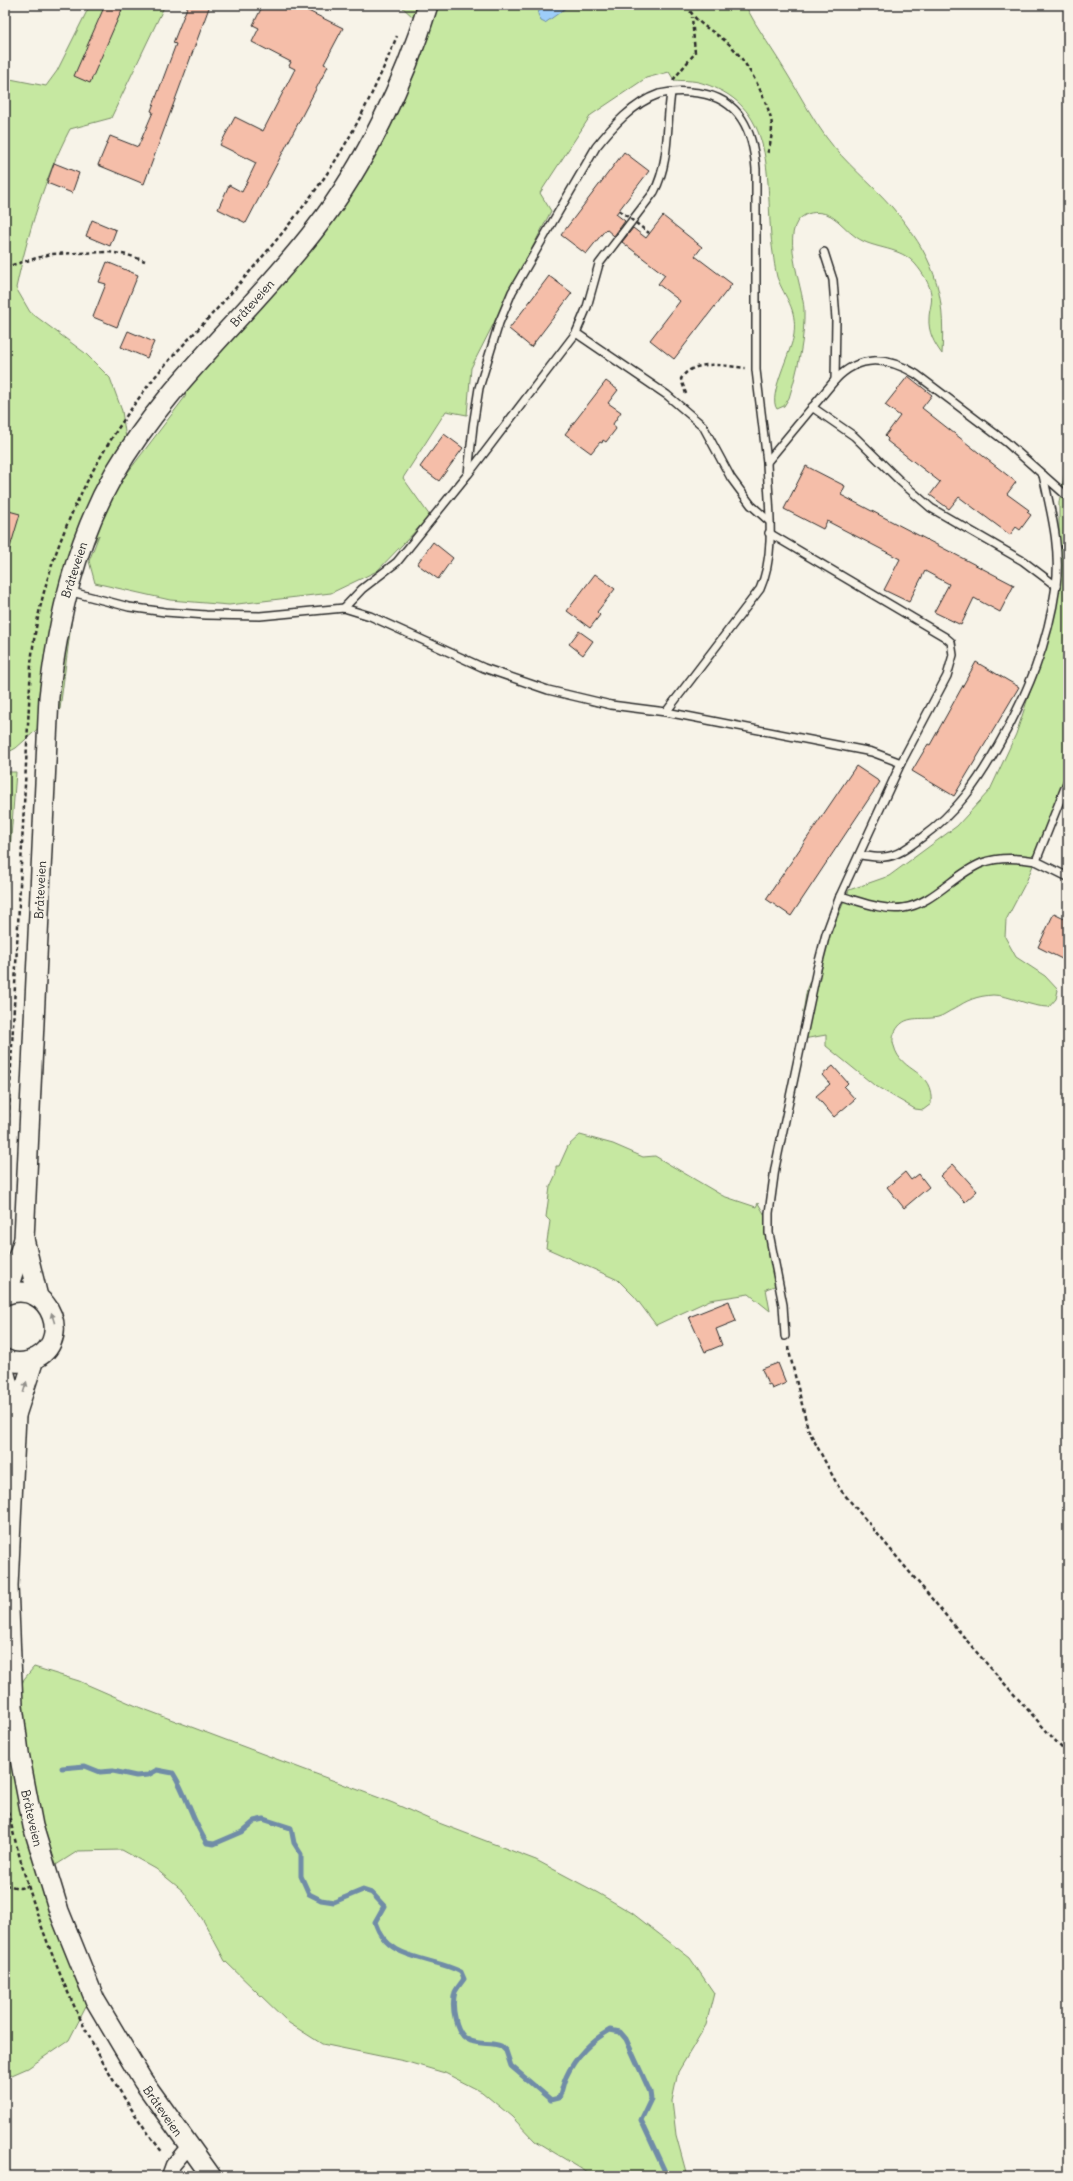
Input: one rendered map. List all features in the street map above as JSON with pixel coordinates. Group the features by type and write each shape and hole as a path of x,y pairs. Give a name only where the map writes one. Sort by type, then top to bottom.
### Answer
{"main road":[{"name":"Bråteveien","path":"6,1294 24,1240 49,697 57,634 67,591 94,515 114,474 141,434 176,387 304,243 349,180 393,96 415,43 428,5"},
{"name":"Bråteveien","path":"24,1240 38,1297"},
{"path":"5,1360 17,1363 34,1360 50,1345 54,1335 55,1324 52,1314 46,1304 38,1297 23,1292 6,1294"},
{"name":"Bråteveien","path":"34,1360 16,1415 8,1586 9,1707 32,1826 48,1881 69,1940 95,2000 126,2056 188,2147 211,2176"},
{"name":"Bråteveien","path":"5,1374 16,1415"}],"street":[{"path":"169,2176 173,2165 188,2147"}],"lane":[{"path":"468,474 479,388 498,323 512,292 596,147 612,128 627,114 659,94 690,91 707,94 723,100 736,109 750,136 755,152 756,370 767,462 769,521 767,574 760,589 666,712"},
{"path":"344,608 362,589 397,562 468,474 576,333 587,307 600,264 654,192 661,179 664,167 667,121 671,93"},
{"path":"824,252 833,280 836,319 835,380"},
{"path":"576,333 667,395 703,426 731,478 751,505 769,521"},
{"path":"767,462 812,407 845,370 856,364 871,361 887,362 903,367 940,392 1000,437 1068,498"},
{"path":"812,407 854,436 901,482 931,508 1023,561 1056,586"},
{"path":"860,855 884,857 901,852 933,830 960,804 982,775 1021,705 1037,669 1046,638 1056,586 1056,537 1043,475"},
{"path":"769,533 951,642 953,655 947,676 901,763 840,896 826,934 817,969 771,1192 769,1233 783,1305 786,1336"},
{"path":"67,591 129,606 165,612 260,616 344,608 370,616 484,668 548,690 611,705 666,712 872,752 901,763"},
{"path":"1036,861 1065,797 1068,780"},
{"path":"840,896 888,908 902,908 915,905 981,863 1008,859 1036,861 1068,877"}],"path":[{"path":"659,94 679,74 695,53 692,16 687,5"},
{"path":"692,16 732,46 756,81 771,117 771,145 763,163 756,168"},
{"path":"49,575 74,508 107,446 155,378 274,244 315,191 345,145 364,109 397,34"},
{"path":"619,210 649,234"},
{"path":"5,267 51,254 108,252 128,255 145,261"},
{"path":"689,400 682,387 681,379 687,371 705,365 756,370"},
{"path":"786,1336 808,1429 839,1488 979,1655 1068,1755"},
{"path":"5,1884 20,1888 48,1881"}],"green space":[{"path":"90,5 165,5 111,118 70,129 52,167 38,207 16,288 30,312 85,353 110,378 122,411 127,446 125,476 185,397 186,389 361,161 415,19 400,5 745,5 811,115 826,137 841,156 892,207 918,242 934,274 939,292 942,310 942,354 934,341 929,328 929,315 932,300 929,286 916,265 903,254 863,241 853,235 831,216 818,212 805,215 797,222 793,232 794,259 804,309 802,343 789,398 784,406 777,409 775,394 794,334 794,317 790,304 777,277 770,228 764,153 757,130 746,111 728,95 699,82 674,80 669,72 646,78 591,115 540,193 551,211 471,368 467,415 446,411 403,478 430,516 377,571 331,593 229,605 170,600 95,583 89,561 99,535 86,556 76,586 60,709 16,748 5,754 5,78 46,86 57,71"},
{"path":"1066,467 1068,469 1068,783 1026,882 1006,920 1005,937 1016,957 1045,976 1058,990 1056,999 1049,1007 993,995 977,997 940,1016 914,1019 903,1022 894,1034 894,1046 903,1062 922,1077 931,1092 931,1104 923,1110 915,1109 874,1085 826,1046 826,1035 803,1039 803,1012 807,988 849,890 889,876 957,826 990,790 1016,734 1031,689 1048,624 1059,536 1059,502"},
{"path":"5,772 16,772 5,915"},
{"path":"580,1135 613,1144 643,1157 655,1156 723,1196 756,1207 758,1203 767,1219 780,1284 766,1289 770,1311 749,1294 710,1300 656,1325 635,1297 618,1280 546,1248 550,1221 546,1217 550,1187 556,1174 556,1166 559,1166 568,1146"},
{"path":"34,1667 79,1681 141,1708 393,1803 431,1820 536,1860 632,1913 690,1958 714,1993 706,2025 678,2072 672,2101 676,2135 686,2172 690,2176 593,2176 535,2141 512,2117 482,2092 445,2073 404,2061 322,2044 289,2023 225,1961 203,1920 183,1891 156,1869 122,1850 78,1851 56,1865 52,1884 87,2005 69,2040 28,2068 5,2078 5,1729 24,1679"}],"water":[{"path":"541,5 570,5 545,23 541,21 538,14"}],"building":[{"path":"105,5 124,5 90,83 74,76"},
{"path":"188,5 210,5 144,184 98,165 110,136 138,147 153,112 151,111 176,44 173,43"},
{"path":"263,5 296,5 343,28 324,64 328,66 246,223 218,209 229,185 242,192 256,163 220,145 235,117 263,131 295,69 289,66 291,62 252,42 259,28 253,25"},
{"path":"624,152 649,171 616,214 625,221 614,236 606,229 586,254 561,235"},
{"path":"54,163 79,173 72,193 47,183"},
{"path":"663,216 702,247 695,256 732,284 674,359 650,340 680,301 658,284 665,275 622,242 633,228 646,238"},
{"path":"92,220 116,230 110,246 86,236"},
{"path":"107,262 138,275 117,327 93,317 106,284 99,282"},
{"path":"549,276 572,293 531,347 509,329"},
{"path":"128,331 154,342 147,358 121,347"},
{"path":"908,376 932,395 922,408 1016,482 1007,494 1029,510 1027,512 1031,515 1020,530 1016,527 1010,535 959,497 949,509 930,495 940,482 887,441 888,439 885,436 900,416 885,405"},
{"path":"606,381 618,390 608,403 621,412 613,424 616,429 606,442 603,440 602,443 600,442 591,453 565,434"},
{"path":"444,434 463,448 439,481 420,467"},
{"path":"806,466 845,486 841,495 1014,585 1000,612 974,598 961,625 934,612 949,584 925,571 909,602 884,590 900,559 827,521 823,529 784,509"},
{"path":"5,510 20,514 9,551 5,551"},
{"path":"433,542 453,558 438,579 417,564"},
{"path":"595,574 615,589 597,612 600,615 590,628 567,611"},
{"path":"579,631 593,641 583,655 569,644"},
{"path":"976,662 1019,687 954,796 912,771 928,744 930,745"},
{"path":"856,766 880,782 791,916 766,899"},
{"path":"1054,913 1068,920 1068,962 1038,947"},
{"path":"833,1066 848,1083 844,1087 855,1099 834,1117 816,1096 830,1084 822,1075"},
{"path":"953,1164 977,1191 965,1202 940,1176"},
{"path":"905,1172 911,1180 919,1174 929,1187 904,1208 887,1187"},
{"path":"729,1301 736,1321 716,1329 722,1345 705,1352 689,1317"},
{"path":"778,1363 786,1383 772,1389 770,1384 768,1385 762,1369"}],"waterway":[{"path":"62,1768 85,1766 100,1772 113,1771 136,1776 148,1775 157,1770 173,1773 178,1781 197,1826 207,1843 214,1844 242,1832 255,1821 263,1819 291,1828 294,1843 301,1854 301,1876 309,1894 321,1900 334,1902 363,1890 372,1893 384,1906 375,1922 381,1935 389,1944 412,1956 461,1972 464,1979 455,1992 454,1998 454,2012 461,2033 471,2041 501,2046 506,2051 511,2066 551,2100 559,2098 565,2079 574,2063 591,2044 610,2030 620,2032 626,2039 650,2092 651,2099 641,2120 667,2176"}]}
